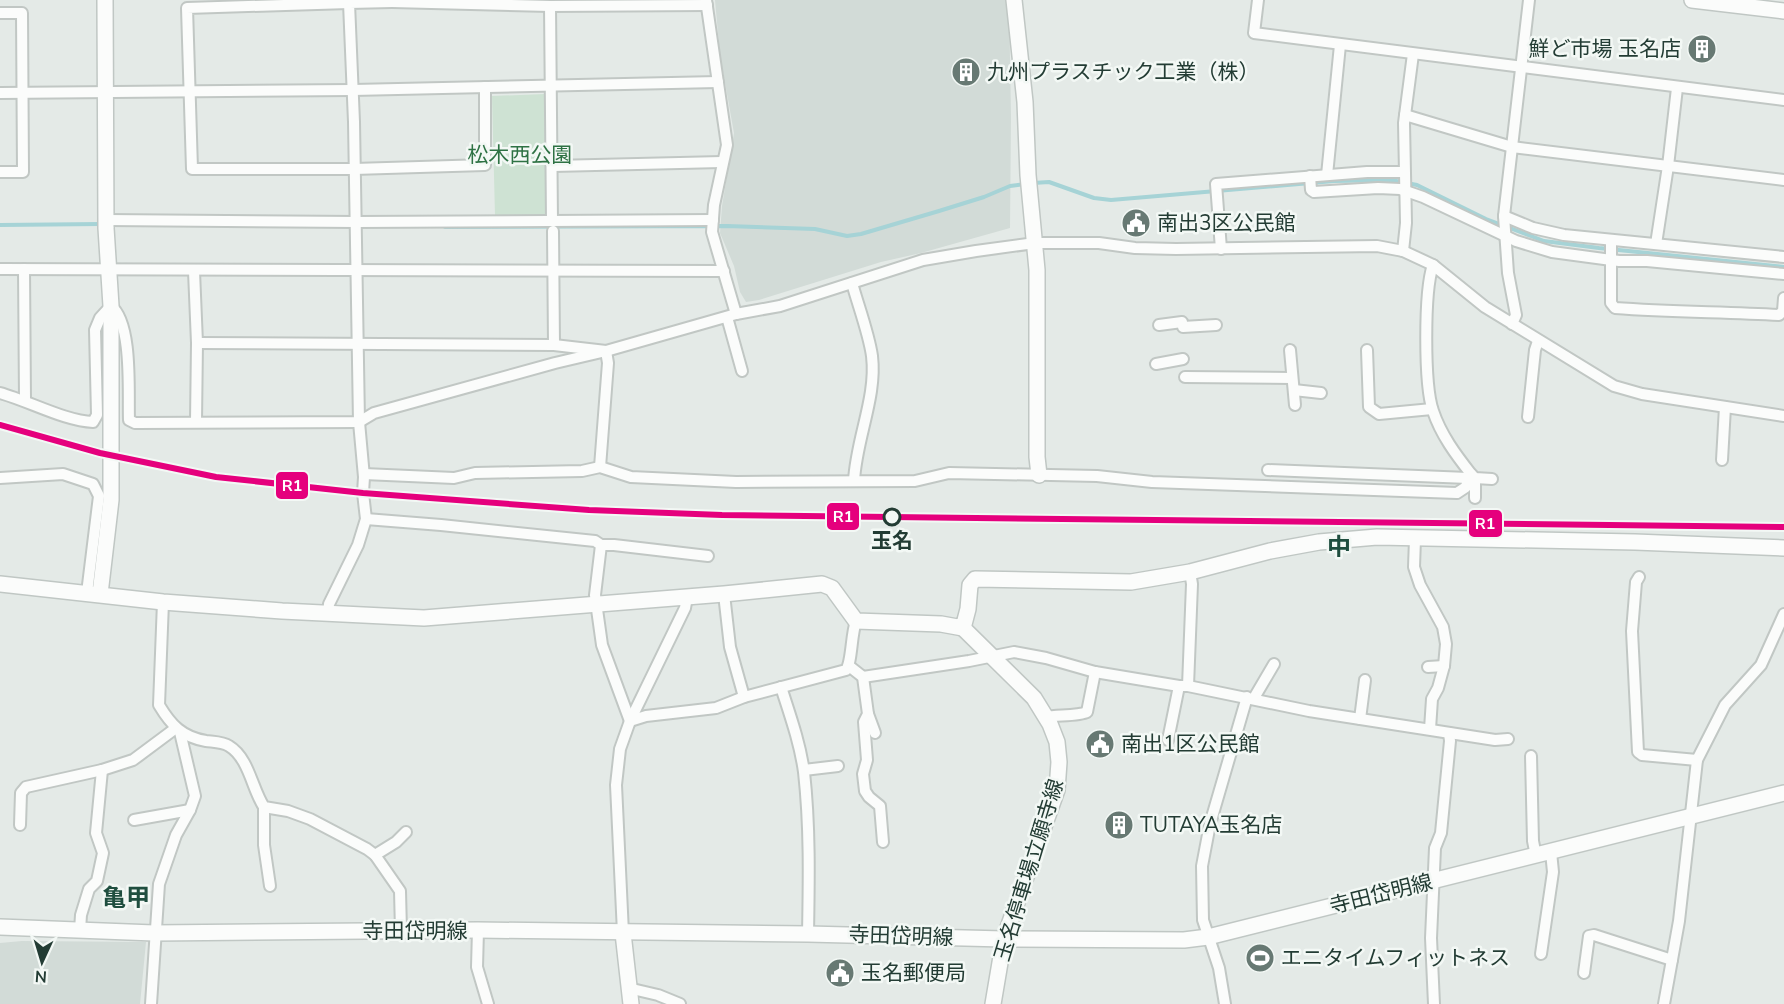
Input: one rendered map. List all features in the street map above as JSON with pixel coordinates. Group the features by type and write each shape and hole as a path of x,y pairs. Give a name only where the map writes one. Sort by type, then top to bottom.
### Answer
{"street":[{"path":"94,593 111,500 111,306 106,223 105,0"},
{"path":"1014,0 1025,102 1037,270 1037,457 1039,475"},
{"path":"1258,0 1254,33 1784,100"},
{"path":"1512,324 1516,315 1508,273 1504,226 1529,0"},
{"path":"1692,0 1784,11"},
{"path":"485,87 485,165 354,169 192,169 187,8 392,1 550,6 706,2 727,145 712,225 724,271 742,371"},
{"path":"328,613 329,604 358,545 366,519 356,344 356,227 349,3"},
{"path":"550,6 555,345"},
{"path":"0,13 22,13 23,172 0,172"},
{"path":"1327,175 1340,45"},
{"path":"1403,251 1406,223 1405,115 1413,54"},
{"path":"0,93 353,90 718,82"},
{"path":"1656,244 1677,88"},
{"path":"1405,115 1512,147 1784,180"},
{"path":"553,166 722,162"},
{"path":"1221,249 1216,184 1310,182 1327,175 1405,182 1423,197 1504,226 1533,228 1611,249 1784,274"},
{"path":"1310,182 1314,192 1378,188 1405,182"},
{"path":"106,223 356,227 712,225"},
{"path":"1504,226 1516,241 1552,252 1656,244 1784,257"},
{"path":"111,306 126,332 129,420 135,423 359,422 375,413 555,363 732,315 780,306 923,260 1035,243 1099,243 1145,248 1221,249 1377,246 1403,251 1433,265 1485,307 1614,386 1642,394 1680,398 1784,416"},
{"path":"1611,249 1611,303 1615,308 1678,313 1733,312 1779,315 1783,311 1784,298"},
{"path":"1433,265 1428,286 1427,347 1432,409 1443,435 1471,477 1475,498"},
{"path":"24,269 25,400"},
{"path":"0,270 724,271"},
{"path":"194,271 197,343 196,421"},
{"path":"852,283 872,356 871,388 855,465 854,481"},
{"path":"0,393 25,400 81,422 93,422 97,414 95,330 99,318 111,306"},
{"path":"1159,325 1216,325"},
{"path":"1528,417 1538,340"},
{"path":"197,343 555,345 606,351"},
{"path":"1290,350 1295,405"},
{"path":"1367,350 1369,407 1379,414 1432,409"},
{"path":"600,467 608,363 606,351"},
{"path":"1156,364 1183,359"},
{"path":"1185,376 1292,378"},
{"path":"1294,390 1321,393"},
{"path":"1722,460 1725,407"},
{"path":"364,474 454,478 475,473 582,471 600,467 631,477 699,481 915,481 949,473 1097,476 1152,482 1457,493 1466,487 1471,477"},
{"path":"1268,470 1492,479"},
{"path":"0,478 63,474 93,484 99,496 94,593"},
{"path":"366,519 595,541 601,545 708,556"},
{"path":"856,621 941,624 963,628 968,609 970,585 975,579 1131,582 1190,572 1270,551 1319,542 1377,537 1784,548"},
{"path":"1414,538 1414,567 1420,585 1443,627 1446,644 1444,666 1438,688 1432,699 1430,729"},
{"path":"601,545 597,564 596,605 602,645 630,721"},
{"path":"1168,740 1184,686 1192,584 1190,572"},
{"path":"1640,577 1636,582 1632,631 1638,752 1642,755 1697,760"},
{"path":"0,584 163,602 424,618 822,584 832,588 856,621"},
{"path":"724,594 730,647 744,697"},
{"path":"631,1004 623,933 616,785 620,748 630,721 685,608 687,597"},
{"path":"151,1004 154,933 158,916 161,875 176,835 195,796 178,730 159,705 163,602"},
{"path":"1664,1004 1679,921 1697,760 1725,705 1761,665 1784,614"},
{"path":"630,721 646,716 716,708 744,697 846,670 849,666 852,634 856,621"},
{"name":"玉名停車場立願寺線","path":"963,628 1034,698 1046,717 1057,742 1059,762 1057,790 1004,939 993,1004"},
{"path":"863,677 1014,652 1055,660 1095,672 1250,698 1309,711 1495,740 1508,739"},
{"path":"1225,1004 1219,968 1203,920 1202,866 1210,824 1250,698 1274,664"},
{"path":"849,666 863,677 868,714 875,733"},
{"path":"1428,667 1444,666"},
{"path":"1046,717 1087,712 1095,672"},
{"path":"1360,719 1365,680"},
{"path":"782,687 804,770 810,856 808,934"},
{"path":"868,714 864,722 867,760 863,774 864,783 865,791 880,807 883,842"},
{"path":"20,825 21,793 26,788 102,770 133,760 178,730"},
{"path":"178,730 202,740 230,747 243,762 264,807 264,845 270,886"},
{"path":"1434,1004 1431,938 1435,848 1441,833 1444,811 1449,733"},
{"path":"1531,756 1533,841 1536,856"},
{"path":"804,770 838,766"},
{"path":"80,930 81,915 89,890 97,881 103,853 96,832 102,770"},
{"name":"寺田岱明線","path":"0,927 154,933 478,930 1184,940 1209,937 1434,882 1784,793"},
{"path":"264,807 288,811 310,819 375,855 400,891 401,931"},
{"path":"134,820 190,810"},
{"path":"375,855 396,842 406,832"},
{"path":"1541,954 1553,872 1551,852"},
{"path":"478,930 477,967 488,1004"},
{"path":"1584,973 1587,941 1589,936 1594,935 1672,960"},
{"path":"628,988 658,995 680,1004"}],"shaded area":[{"path":"715,0 1009,0 1010,228 881,262 746,302 740,292 734,266 720,233 734,133 720,55"},
{"path":"22,941 146,942 140,1004 0,1004 0,943"}],"green space":[{"name":"松木西公園","path":"545,94 547,215 495,216 492,96"}],"waterway":[{"path":"1033,183 1049,182 1094,198 1111,200 1334,181 1391,180 1417,185 1486,219 1544,241 1784,267"},
{"path":"445,227 727,226 815,229 847,236 939,211 1010,186 1025,184"},
{"path":"0,225 101,224"}],"transit line":[{"name":"R1","path":"0,425 100,453 216,477 363,493 589,510 722,515 1784,527"}],"place":[{"name":"鮮ど市場 玉名店","path":"1702,49"},
{"name":"九州プラスチック工業（株）","path":"966,72"},
{"name":"南出3区公民館","path":"1136,223"},
{"name":"玉名","path":"892,517"},
{"name":"南出1区公民館","path":"1100,744"},
{"name":"TUTAYA玉名店","path":"1119,825"},
{"name":"エニタイムフィットネス","path":"1260,958"},
{"name":"玉名郵便局","path":"840,973"}],"district":[{"name":"中","path":"1339,547"},
{"name":"亀甲","path":"126,898"}]}
